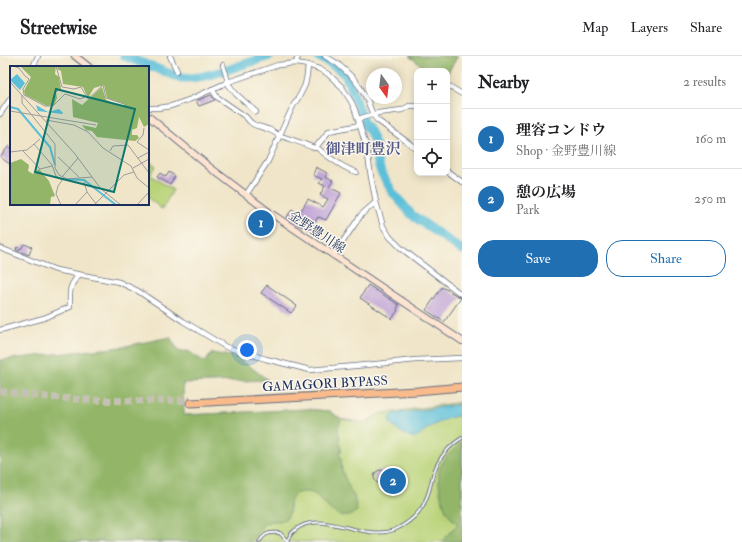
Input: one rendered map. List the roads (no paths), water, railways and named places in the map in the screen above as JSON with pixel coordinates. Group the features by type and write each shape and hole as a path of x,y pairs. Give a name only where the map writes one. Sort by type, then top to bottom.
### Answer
{"highway":[{"path":"190,402 462,386"}],"main road":[{"path":"75,56 88,66"},
{"name":"金野豊川線","path":"149,117 246,196 333,256 462,341"}],"street":[{"path":"33,66 38,56"},
{"path":"170,56 176,71"},
{"path":"325,56 338,64 353,78 368,101 372,115 414,148"},
{"path":"149,108 171,106 191,100 228,82 270,67 297,60 328,74 344,91 360,119 376,202 383,226 390,238 462,295"},
{"path":"223,64 229,85 236,94 256,112"},
{"path":"246,196 268,161 293,106 305,85 308,65"},
{"path":"450,87 462,94"},
{"path":"212,89 217,97 246,117 248,121 280,135 314,148 316,147 343,166 356,172"},
{"path":"0,114 10,99"},
{"path":"360,119 378,113 402,110 409,106 414,106"},
{"path":"316,147 329,131 360,125"},
{"path":"450,173 462,182"},
{"path":"333,256 361,215 376,202"},
{"path":"0,248 56,270 119,282 138,291 226,347 310,370 366,366 416,360 462,358"},
{"path":"0,330 38,320 70,307 70,288 72,282 79,275"}],"lane":[{"path":"259,542 262,536 271,532 280,533 288,541 293,531 305,524 313,522 324,522 370,532 385,532 401,526 416,515 422,507 427,498 434,472 445,451 462,438"}],"water":[{"path":"462,404 462,415 442,421 415,437 401,432 391,424 390,421 390,418 394,414"}],"waterway":[{"path":"124,56 181,78 199,77 216,73 269,56"},
{"path":"317,56 336,67 346,76 363,122 370,132 376,146 376,157 381,172 393,193 412,215 462,250"}],"tunnel":[{"path":"0,391 71,399 142,401 190,400"}],"place":[{"name":"理容コンドウ","path":"261,223"},
{"name":"憩の広場","path":"393,481"}],"district":[{"name":"御津町豊沢","path":"363,149"}]}
